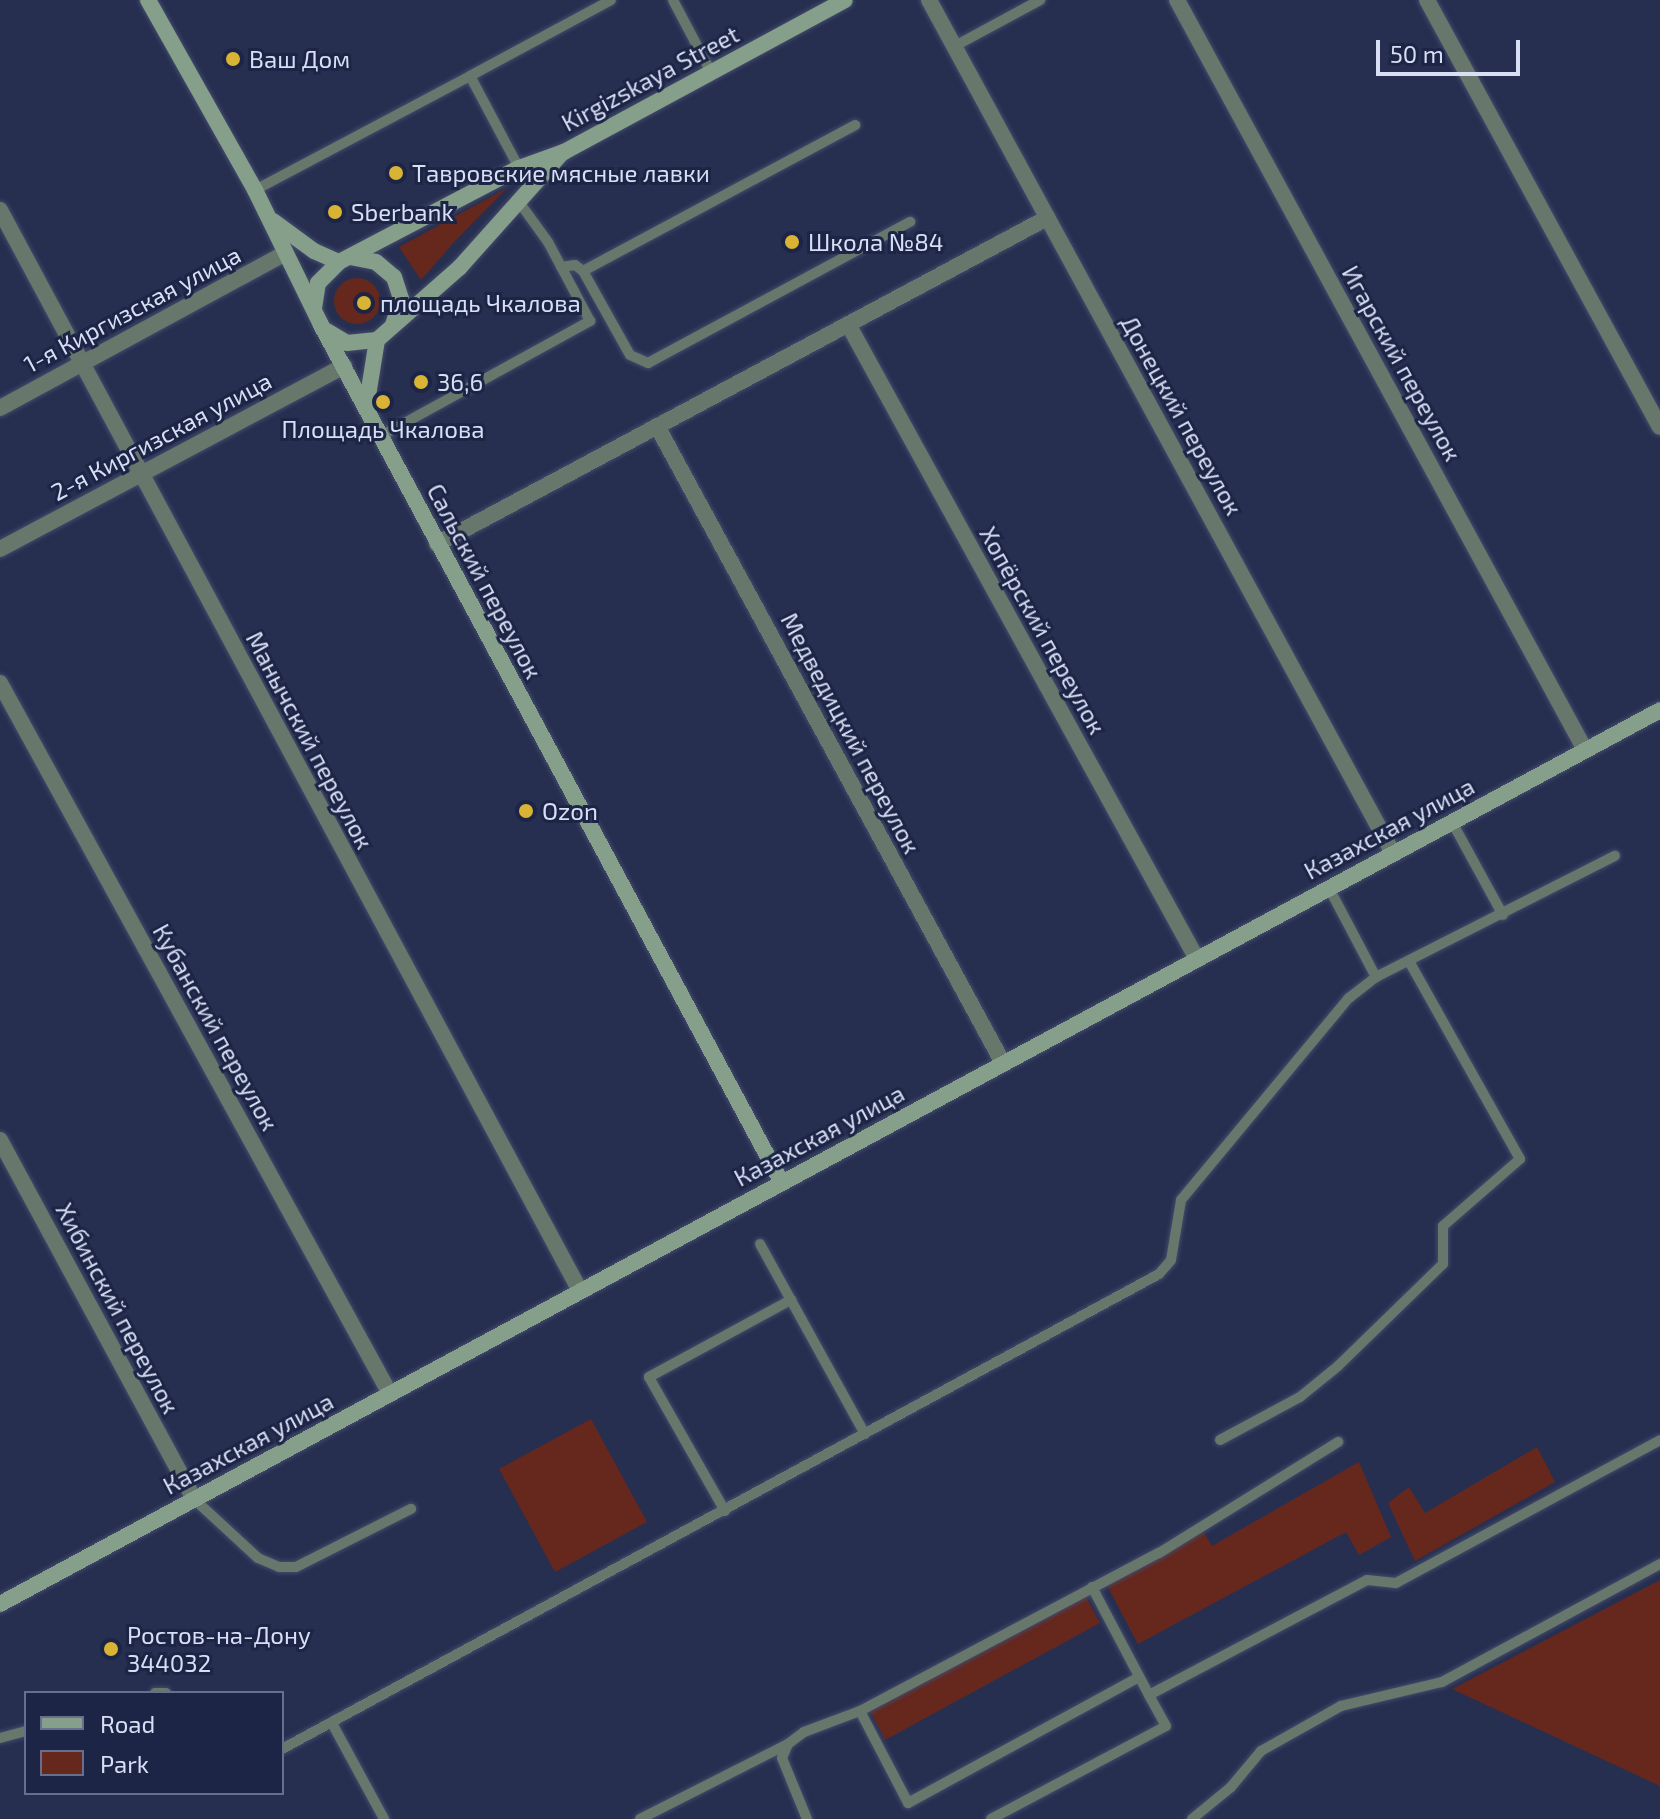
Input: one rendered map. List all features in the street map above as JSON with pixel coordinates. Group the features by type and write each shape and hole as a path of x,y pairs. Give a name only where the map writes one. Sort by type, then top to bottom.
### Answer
{"main road":[{"name":"Сальский переулок","path":"148,0 255,190 318,318 437,544 782,1183"},
{"name":"Kirgizskaya Street","path":"344,259 519,168 564,152 845,0"},
{"name":"Kirgizskaya Street","path":"383,335 460,267 564,152"},
{"path":"270,219 314,251 344,259 376,262 394,277 401,299 383,335 366,408"},
{"path":"344,259 318,283 318,318 347,343 383,335"},
{"name":"Казахская улица","path":"0,1604 1660,710"}],"street":[{"name":"Донецкий переулок","path":"929,0 1393,853"},
{"name":"Игарский переулок","path":"1177,0 1585,750"},
{"path":"1427,0 1660,427"},
{"name":"Манычский переулок","path":"0,210 580,1291"},
{"path":"437,544 1047,218"},
{"name":"1-я Киргизская улица","path":"0,408 286,253"},
{"name":"Хопёрский переулок","path":"848,324 1197,959"},
{"name":"2-я Киргизская улица","path":"0,549 344,366"},
{"name":"Медведицкий переулок","path":"657,426 1003,1063"},
{"name":"Кубанский переулок","path":"0,683 390,1394"},
{"name":"Хибинский переулок","path":"0,1140 194,1499"}],"lane":[{"path":"255,190 611,0"},
{"path":"673,0 711,72"},
{"path":"955,46 1040,0"},
{"path":"470,76 519,168"},
{"path":"583,271 855,125"},
{"path":"381,436 590,321 561,267 519,202"},
{"path":"561,267 575,265 583,271 630,355 648,363 910,222"},
{"path":"1452,822 1503,915"},
{"path":"284,1748 333,1725 1159,1274 1171,1260 1181,1200 1349,998 1376,977 1410,963 1615,856"},
{"path":"1329,888 1376,977"},
{"path":"1220,1440 1300,1397 1338,1366 1443,1264 1443,1226 1520,1159 1410,963"},
{"path":"760,1244 865,1434"},
{"path":"725,1511 649,1377 791,1300"},
{"path":"1149,1695 1367,1580 1396,1583 1660,1440"},
{"path":"640,1819 788,1744 804,1732 860,1711 1159,1553 1338,1442"},
{"path":"194,1499 258,1558 279,1567 296,1567 411,1509"},
{"path":"1192,1819 1231,1787 1261,1751 1341,1706 1442,1682 1660,1564"},
{"path":"991,1819 1166,1726 1092,1587"},
{"path":"860,1711 908,1803 1139,1677"},
{"path":"333,1725 384,1819"},
{"path":"0,1738 24,1732"},
{"path":"788,1744 784,1773 807,1819"}],"green space":[{"path":"507,188 455,241 421,280 399,247"},
{"path":"357,278 373,285 380,301 373,317 357,324 341,317 334,301 341,285"},
{"path":"591,1419 647,1522 555,1572 499,1469"},
{"path":"1537,1447 1555,1482 1415,1561 1388,1503 1409,1487 1425,1513"},
{"path":"1359,1462 1391,1537 1359,1555 1346,1532 1138,1644 1104,1580 1203,1531 1212,1546"},
{"path":"1660,1580 1660,1786 1452,1689"},
{"path":"1083,1591 1100,1623 885,1740 868,1707"}],"place":[{"name":"Ваш Дом","path":"233,59"},
{"name":"Тавровские мясные лавки","path":"396,173"},
{"name":"Sberbank","path":"335,212"},
{"name":"Школа №84","path":"792,242"},
{"name":"площадь Чкалова","path":"364,303"},
{"name":"36,6","path":"421,382"},
{"name":"Площадь Чкалова","path":"383,402"},
{"name":"Ozon","path":"526,811"},
{"name":"Ростов-на-Дону 344032","path":"111,1649"}]}
